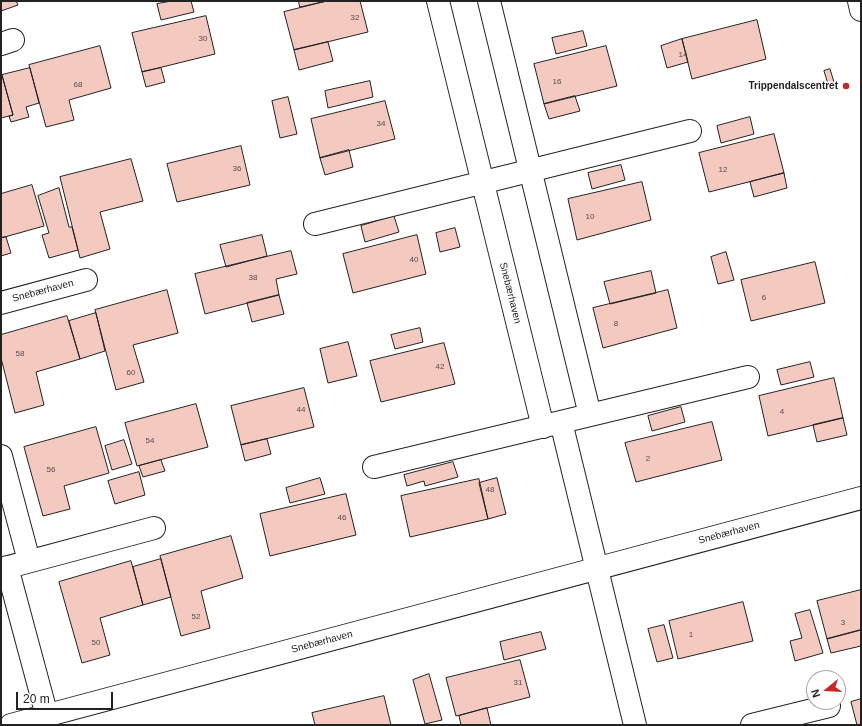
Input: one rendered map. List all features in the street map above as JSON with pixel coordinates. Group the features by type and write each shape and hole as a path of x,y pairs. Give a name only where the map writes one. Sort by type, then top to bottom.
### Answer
{"street":[{"name":"Snebærhaven","path":"438,1 483,183 552,425 597,568 635,725"},
{"path":"489,1 590,415"},
{"path":"859,1 861,10"},
{"path":"315,224 690,132"},
{"name":"Snebærhaven","path":"1,303 86,280"},
{"path":"374,467 748,377"},
{"path":"1,456 29,561"},
{"name":"Snebærhaven","path":"13,725 861,498"},
{"path":"46,716 4,568 154,528"},
{"path":"752,725 812,710"}],"building":[{"path":"1,1 16,1 18,5 1,11"},
{"path":"172,1 191,1 194,12 161,20 157,4"},
{"path":"299,1 327,1 300,7"},
{"path":"327,1 360,1 368,32 294,50 284,12"},
{"path":"206,16 215,54 142,72 132,33"},
{"path":"757,20 766,59 692,79 682,39"},
{"path":"583,31 587,46 556,54 552,38"},
{"path":"682,39 688,62 667,68 661,46"},
{"path":"328,42 333,61 299,70 294,50"},
{"path":"100,46 111,88 69,100 74,120 46,127 29,65"},
{"path":"606,46 617,86 544,104 534,64"},
{"path":"30,68 39,103 26,107 29,117 11,122 9,116 13,115 2,75"},
{"path":"161,68 165,82 146,87 142,72"},
{"path":"830,69 834,82 828,84 824,71"},
{"path":"1,72 13,115 1,118"},
{"path":"370,81 373,97 328,108 325,91"},
{"path":"575,96 580,111 549,119 544,104"},
{"path":"288,97 297,134 280,138 272,101"},
{"path":"385,101 395,139 320,158 311,119"},
{"path":"750,117 754,134 721,143 717,126"},
{"path":"774,134 784,173 709,192 699,153"},
{"path":"241,146 250,185 177,202 167,164"},
{"path":"349,150 353,167 325,175 320,158"},
{"path":"131,159 143,201 100,212 110,249 80,258 60,177"},
{"path":"621,165 625,180 592,189 588,173"},
{"path":"784,173 787,188 754,197 750,182"},
{"path":"642,182 651,220 577,240 568,199"},
{"path":"32,185 44,226 1,238 1,194"},
{"path":"59,188 69,227 72,227 78,250 49,258 42,235 49,233 38,196"},
{"path":"394,216 399,232 365,242 361,226"},
{"path":"455,228 460,247 440,252 436,233"},
{"path":"262,235 267,256 226,267 220,245"},
{"path":"417,235 426,274 353,293 343,254"},
{"path":"6,237 11,253 1,256 1,238"},
{"path":"291,251 297,274 276,279 279,295 205,314 195,274"},
{"path":"726,252 734,280 718,284 711,257"},
{"path":"815,262 825,303 751,321 741,280"},
{"path":"651,271 656,293 610,304 604,282"},
{"path":"167,290 178,333 133,345 144,382 116,390 95,310"},
{"path":"668,290 677,328 603,348 593,308"},
{"path":"279,295 284,314 252,322 247,303"},
{"path":"96,313 105,351 80,359 69,321"},
{"path":"67,316 80,359 36,372 44,405 15,413 1,358 1,335"},
{"path":"420,328 423,342 395,349 391,335"},
{"path":"348,342 357,376 328,383 320,349"},
{"path":"444,343 455,384 381,402 370,361"},
{"path":"810,362 814,377 781,385 777,370"},
{"path":"834,378 843,418 768,436 759,396"},
{"path":"304,388 314,427 241,445 231,406"},
{"path":"196,404 208,447 137,466 125,423"},
{"path":"681,407 685,422 652,431 648,416"},
{"path":"843,418 847,435 817,442 813,425"},
{"path":"712,422 722,460 636,482 625,443"},
{"path":"96,427 109,473 64,486 70,509 43,516 24,447"},
{"path":"267,439 271,454 245,461 241,445"},
{"path":"124,440 132,464 112,470 105,446"},
{"path":"161,460 165,471 143,477 139,466"},
{"path":"453,462 458,477 425,486 424,481 407,486 404,475"},
{"path":"139,472 145,495 115,504 108,481"},
{"path":"320,478 325,494 290,503 286,488"},
{"path":"497,478 506,514 488,519 479,483"},
{"path":"479,479 488,519 410,537 401,496"},
{"path":"346,494 356,535 270,556 260,514"},
{"path":"231,536 243,578 201,591 210,628 181,636 160,556"},
{"path":"161,559 171,597 143,605 133,567"},
{"path":"131,561 143,605 100,618 110,655 82,663 59,582"},
{"path":"861,590 861,630 827,639 817,601"},
{"path":"743,602 753,641 678,659 669,621"},
{"path":"810,610 823,653 795,661 790,641 802,638 795,614"},
{"path":"664,625 673,658 657,662 648,629"},
{"path":"861,630 861,646 831,653 827,639"},
{"path":"541,632 546,649 504,660 500,642"},
{"path":"520,660 530,697 456,716 446,678"},
{"path":"429,674 442,720 425,724 413,680"},
{"path":"384,696 391,725 315,725 312,713"},
{"path":"861,699 861,724 857,725 851,702"},
{"path":"487,708 491,725 461,725 459,716"}],"place":[{"name":"Trippendalscentret","path":"846,86"}]}
